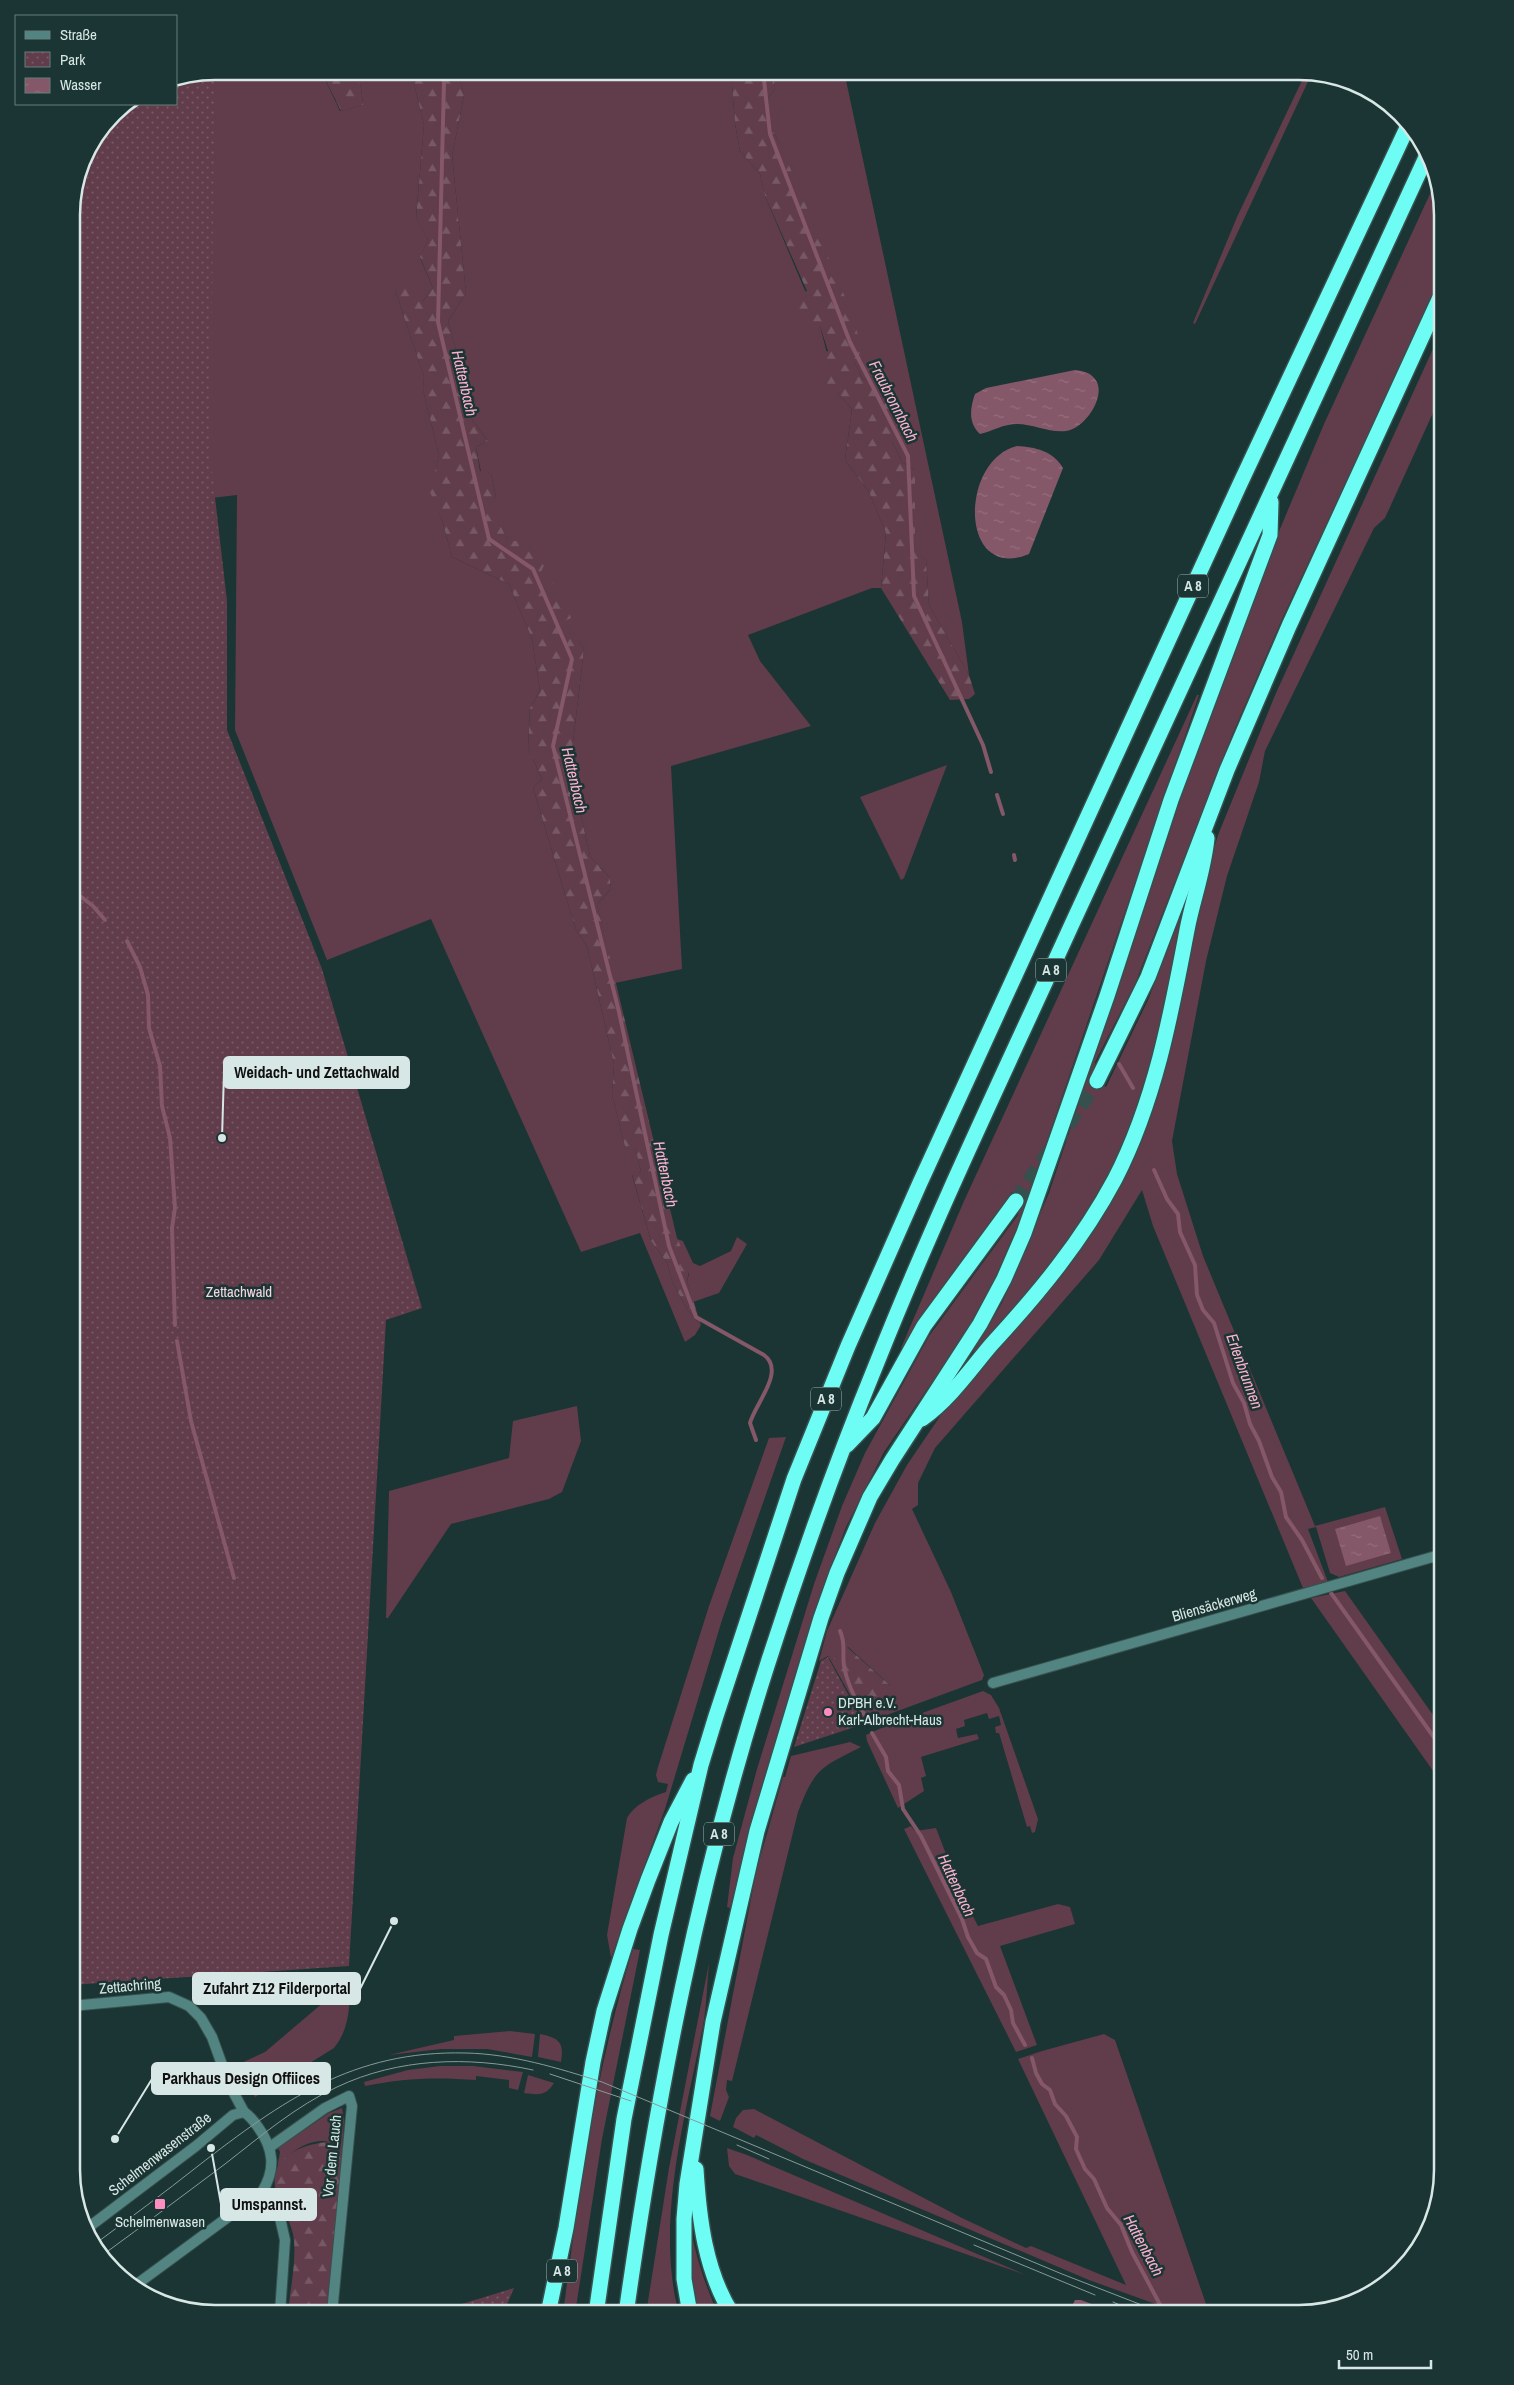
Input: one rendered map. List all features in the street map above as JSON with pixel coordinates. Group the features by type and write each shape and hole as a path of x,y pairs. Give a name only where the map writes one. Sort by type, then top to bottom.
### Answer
{"highway":[{"name":"A 8","path":"597,2305 612,2189 640,2030 701,1765 771,1545 812,1432 919,1185 1122,741 1405,132"},
{"name":"A 8","path":"627,2305 646,2176 672,2036 714,1851 765,1671 842,1449 884,1346 982,1120 1423,163"},
{"path":"1098,1081 1148,977 1209,816 1289,626 1434,311"},
{"name":"A 8","path":"688,2305 684,2279 682,2243 687,2184 723,1974 757,1831 783,1739 821,1618 853,1534 870,1497 913,1426 980,1324 1004,1279 1024,1233 1107,996 1171,800 1270,535 1271,496"},
{"path":"913,1426 942,1405 971,1368 1044,1286 1078,1241 1116,1177 1144,1112 1161,1054 1190,916 1205,861 1209,816"},
{"name":"A 8","path":"842,1449 873,1418 924,1326 1016,1201"},
{"name":"A 8","path":"558,2305 566,2228 593,2062 612,1985 630,1929 670,1822 701,1765"},
{"path":"694,2138 700,2212 709,2260 728,2305"},
{"path":"550,2305 566,2228"}],"street":[{"name":"Bliensäckerweg","path":"992,1683 1434,1557"},
{"name":"Zettachring","path":"80,2005 169,1998 189,2006 201,2018 210,2032 232,2090 244,2112"},
{"name":"Vor dem Lauch","path":"270,2147 325,2108 349,2096 352,2106 333,2305"},
{"path":"140,2282 262,2192 272,2171 270,2147 264,2134 244,2112"},
{"name":"Schelmenwasenstraße","path":"92,2225 196,2146 233,2115 244,2112"},
{"path":"262,2192 280,2218 285,2240 281,2305"}],"green space":[{"path":"215,80 325,80 340,111 363,105 360,80 413,80 424,125 416,218 428,240 420,258 433,288 423,301 395,290 424,377 423,390 439,455 431,492 442,520 452,557 509,584 532,639 540,691 530,708 528,748 542,779 533,788 576,930 587,946 614,1064 612,1094 625,1147 635,1146 641,1172 632,1175 651,1241 667,1263 672,1281 688,1311 701,1325 695,1335 685,1342 640,1233 581,1252 431,919 327,960 235,730 237,495 212,498 80,223 81,198 90,164 108,133 133,108 138,105 178,105 178,86 198,81"},
{"name":"Zettachwald","path":"215,80 210,454 227,601 227,730 322,969 422,1308 386,1320 349,1966 80,1984 80,207 90,164 108,133 120,120 138,105 178,105 178,86 198,81"},
{"path":"326,80 360,80 363,105 341,111"},
{"path":"413,80 460,80 464,95 452,156 466,293 448,321 467,389 476,400 471,418 488,441 476,447 480,471 491,474 496,497 490,505 508,541 536,541 546,561 541,572 561,592 571,618 565,621 584,649 570,767 590,856 610,878 611,889 597,904 677,1238 690,1267 687,1281 701,1325 688,1311 672,1281 667,1263 651,1241 632,1174 641,1172 635,1147 625,1147 612,1094 614,1064 587,946 576,930 533,788 542,779 528,748 530,708 540,691 532,639 509,584 452,557 442,520 430,492 439,455 423,390 424,377 395,290 406,282 423,301 433,288 420,257 428,240 416,219 424,125"},
{"path":"460,80 732,80 735,124 740,151 760,174 765,196 820,326 837,392 852,409 845,460 869,492 886,533 881,588 872,588 748,635 760,661 811,726 671,766 682,969 615,983 597,904 611,889 610,878 590,856 570,767 584,649 564,621 561,593 508,541 489,505 496,497 491,474 481,472 476,447 488,441 471,418 476,400 467,389 448,321 466,293 452,156 464,95"},
{"path":"732,80 774,80 775,89 768,98 770,126 779,142 845,297 863,349 854,361 863,380 874,376 899,425 892,441 902,462 915,470 915,548 926,560 929,605 969,675 975,694 969,699 950,700 881,588 886,533 869,492 845,460 852,409 837,392 826,390 822,374 821,353 828,351 820,326 798,319 798,294 807,291 765,196 760,174 740,151 735,124"},
{"path":"774,80 846,80 962,622 969,675 929,605 926,560 915,549 915,470 902,462 892,441 874,376 863,380 854,361 779,142 770,126 768,98 775,89"},
{"path":"1302,80 1309,80 1195,324 1193,323 1237,217"},
{"path":"1431,191 1434,215 1434,293 1282,619 1233,733 1135,984 1095,1062 1097,1076 1106,1087 1149,998 1179,917 1182,918 1159,1032 1138,1107 1124,1143 1108,1178 1077,1231 1035,1285 975,1353 973,1351 1002,1303 1049,1193 1196,751 1254,591 1324,424"},
{"path":"1434,347 1434,411 1385,518 1374,528 1265,751 1259,782 1227,876 1206,961 1172,1141 1177,1174 1203,1256 1315,1526 1385,1507 1402,1559 1339,1577 1330,1573 1316,1527 1308,1529 1328,1582 1303,1588 1153,1226 1142,1190 1099,1260 935,1448 918,1483 918,1505 912,1509 951,1592 984,1675 982,1680 865,1723 858,1709 891,1686 848,1647 831,1661 828,1656 819,1661 827,1631 875,1523 907,1465 947,1406 1064,1273 1098,1222 1142,1136 1158,1093 1176,1026 1199,899 1218,835 1276,693"},
{"path":"1197,695 1199,695 1019,1223 991,1287 965,1334 884,1452 846,1527 828,1574 766,1771 730,1908 727,1907 733,1858 757,1769 814,1584 842,1506 865,1453 929,1336 1018,1215 1019,1208 1012,1192 943,1286 904,1347 901,1348 964,1201"},
{"path":"947,765 904,878 901,880 860,797"},
{"path":"737,1237 747,1244 719,1293 693,1302 687,1281 689,1274 677,1239 683,1241 693,1263 700,1266 731,1251"},
{"path":"577,1406 581,1441 562,1492 549,1499 451,1524 388,1618 386,1618 389,1491 509,1458 513,1421"},
{"path":"786,1437 722,1620 665,1809 611,1958 607,1935 627,1818 634,1809 644,1802 666,1792 668,1784 658,1782 656,1775 709,1606 769,1438"},
{"path":"1345,1591 1434,1716 1434,1772 1311,1598"},
{"path":"847,1647 892,1687 858,1709 831,1661"},
{"path":"828,1657 864,1724 794,1747 821,1661"},
{"path":"983,1691 991,1695 999,1708 1038,1819 1035,1832 1032,1833 1030,1826 1027,1827 999,1733 996,1733 995,1727 1001,1725 999,1716 989,1719 987,1713 964,1720 965,1726 956,1729 958,1738 977,1734 979,1739 921,1757 926,1776 921,1778 924,1791 898,1808 867,1741 866,1735 886,1726"},
{"path":"850,1742 861,1747 820,1771 809,1786 798,1812 732,2081 727,2080 726,2090 729,2097 720,2121 710,2116 756,1872 783,1777 785,1777 791,1756"},
{"path":"911,1826 915,1831 936,1828 962,1895 978,1926 1058,1904 1070,1907 1075,1924 1000,1946 1037,2045 1016,2052 904,1829"},
{"path":"633,1949 640,1950 602,2139 576,2305 564,2305 575,2221 590,2130 620,1994"},
{"path":"709,1963 704,2020 682,2129 671,2204 670,2242 672,2278 677,2305 647,2305 669,2168"},
{"path":"351,1979 346,2024 340,2040 334,2048 255,2097 239,2064 265,2052"},
{"path":"510,2031 535,2034 532,2057 487,2049 441,2049 389,2055 454,2040 454,2036"},
{"path":"540,2034 552,2037 559,2042 562,2050 561,2062 538,2057"},
{"path":"1104,2034 1115,2040 1206,2305 1158,2305 1089,2280 803,2159 756,2135 754,2138 733,2127 736,2118 743,2110 754,2109 962,2218 1026,2248 1031,2246 1126,2285 1018,2059"},
{"path":"440,2066 473,2066 523,2072 518,2090 509,2088 509,2080 476,2076 476,2080 420,2079 365,2086 364,2082 408,2070"},
{"path":"528,2075 554,2083 541,2094 524,2093"},
{"path":"342,2108 344,2119 342,2152 329,2142 314,2142 292,2153 277,2169 280,2152 278,2148 329,2113"},
{"path":"330,2142 342,2152 328,2305 289,2305 294,2268 294,2241 291,2228 276,2191 275,2179 277,2169 290,2154 309,2145"},
{"path":"727,2148 1026,2275 735,2174 729,2166"},
{"path":"689,2217 700,2267 714,2305 694,2305 690,2284"},
{"path":"514,2288 507,2305 458,2305"}],"water":[{"path":"1075,370 1086,372 1095,379 1098,386 1098,394 1092,411 1087,418 1073,429 1054,431 1029,425 1012,424 980,434 973,425 971,410 975,394 986,388"},
{"path":"1017,446 1043,451 1059,462 1063,468 1029,554 1006,558 989,551 979,536 975,516 977,494 985,473 998,456"},
{"path":"1380,1516 1391,1553 1346,1566 1335,1529"},
{"path":"1075,2300 1081,2300 1094,2305 1072,2305"}],"waterway":[{"name":"Hattenbach","path":"443,80 438,322 489,539 533,569 572,659 553,746 619,1012 669,1246 696,1317 764,1355 770,1362 772,1370 771,1379 750,1423 756,1440"},
{"name":"Fraubronnbach","path":"764,80 770,134 850,342 908,456 914,596 983,745 991,772"},
{"name":"Fraubronnbach","path":"997,795 1003,814"},
{"name":"Fraubronnbach","path":"1014,855 1015,860"},
{"path":"80,896 93,906 105,920"},
{"path":"127,941 140,967 148,995 149,1028 160,1066 162,1106 170,1138 175,1208 172,1228 175,1325"},
{"name":"Erlenbrunnen","path":"1119,1064 1133,1088"},
{"name":"Erlenbrunnen","path":"1154,1170 1167,1199 1178,1214 1180,1232 1195,1265 1197,1295 1203,1310 1214,1323 1233,1383 1244,1403 1250,1424 1259,1441 1272,1477 1281,1492 1286,1517 1302,1540 1322,1578"},
{"path":"177,1341 191,1421 234,1578"},
{"name":"Erlenbrunnen","path":"1331,1593 1434,1737"},
{"name":"Hattenbach","path":"840,1631 843,1640 844,1666 847,1679 864,1714"},
{"name":"Hattenbach","path":"872,1733 886,1757 888,1771 899,1785 903,1809 921,1836 962,1919 968,1937 977,1953 986,1959 996,1987 1004,1995 1011,2010 1013,2023 1025,2045"},
{"name":"Hattenbach","path":"1032,2058 1036,2073 1042,2084 1050,2090 1055,2104 1066,2116 1077,2137 1076,2149 1085,2169 1094,2179 1107,2208 1121,2225 1132,2252 1160,2305"}],"tunnel":[{"path":"1016,1201 1097,1081"}],"tram line":[{"path":"100,2240 259,2120 321,2084 354,2070 388,2060 425,2054 483,2054 518,2059 602,2082 1062,2274 1142,2305"},
{"path":"108,2251 279,2122 307,2103 360,2077 384,2070 434,2062 484,2063 533,2070"},
{"path":"550,2074 631,2101"},
{"path":"737,2145 769,2159"},
{"path":"974,2245 1095,2295"},
{"path":"1113,2302 1120,2305"}],"place":[{"name":"Weidach- und Zettachwald","path":"222,1138"},
{"name":"DPBH e.V. Karl-Albrecht-Haus","path":"828,1712"},
{"name":"Zufahrt Z12 Filderportal","path":"394,1921"},
{"name":"Parkhaus Design Offiices","path":"115,2139"},
{"name":"Umspannst.","path":"211,2148"},
{"name":"Schelmenwasen","path":"160,2204"}]}
